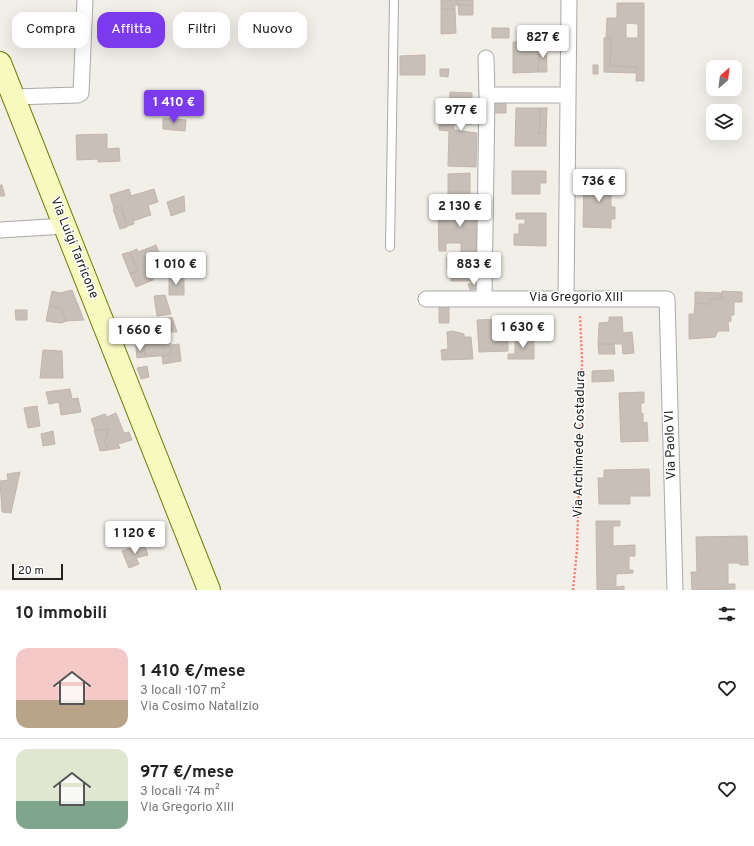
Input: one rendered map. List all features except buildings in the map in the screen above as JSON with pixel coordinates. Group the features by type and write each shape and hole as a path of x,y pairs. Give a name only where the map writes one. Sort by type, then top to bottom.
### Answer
{"main road":[{"name":"Via Luigi Tarricone","path":"0,63 209,590"}],"street":[{"path":"13,97 78,95 81,92 85,0"},
{"path":"569,0 568,95 573,298"},
{"path":"484,299 487,95 486,58"},
{"path":"487,95 568,95"},
{"path":"0,230 65,226"},
{"name":"Via Gregorio XIII","path":"426,299 667,299"},
{"name":"Via Paolo VI","path":"667,299 674,590"}],"lane":[{"path":"390,247 394,0"}],"path":[{"name":"Via Archimede Costadura","path":"573,298 582,359 577,550 574,590"}]}
